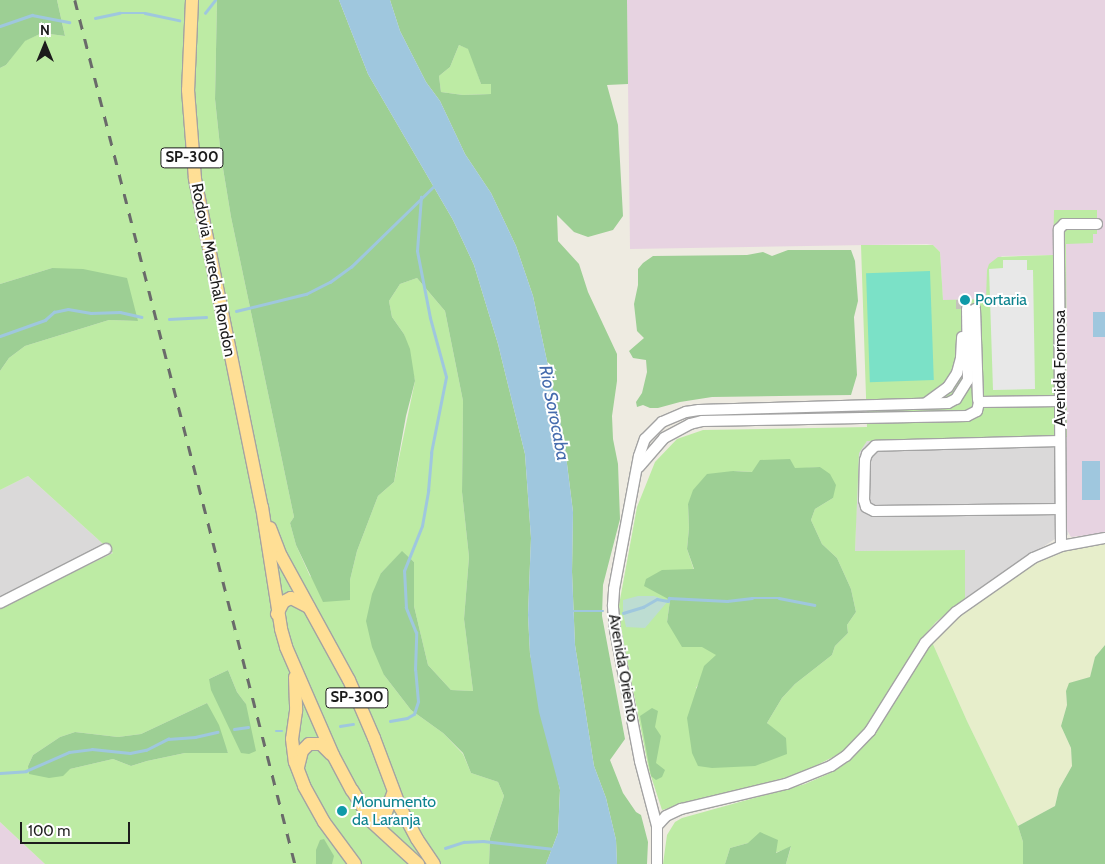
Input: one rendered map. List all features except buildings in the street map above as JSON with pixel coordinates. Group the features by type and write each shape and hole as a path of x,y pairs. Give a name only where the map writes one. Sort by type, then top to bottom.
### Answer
{"main road":[{"name":"Rodovia Marechal Rondon","path":"192,0 188,90 195,179 262,507 277,614 286,647 333,755 364,810 382,833 418,864"},
{"name":"Rodovia Marechal Rondon","path":"262,507 281,556 356,696 374,738 393,794 417,839 434,864"},
{"path":"277,614 283,602 292,598 309,608"},
{"path":"295,667 297,701 292,747 298,772 324,822 355,864"},
{"path":"298,772 302,751 309,744 321,744 333,755"},
{"path":"364,810 376,813 386,812 393,794"}],"street":[{"name":"Avenida Formosa","path":"1061,546 1059,230 1064,224 1097,224"},
{"path":"968,309 979,401 975,414 964,416 955,407 958,397 968,380 968,309"},
{"name":"Avenida Oriento","path":"921,405 941,394 952,382 960,365 968,309"},
{"path":"960,365 968,380"},
{"path":"952,382 958,397"},
{"path":"958,397 968,392 979,401 1060,401"},
{"name":"Avenida Oriento","path":"658,864 657,826 640,761 613,612 614,589 645,439 662,422 686,412 706,409 944,404 958,397"},
{"name":"Avenida Oriento","path":"637,471 664,438 681,427 702,421 964,416"},
{"path":"1060,441 875,446 867,454 865,460 864,500 866,507 874,511 1060,509"},
{"path":"657,826 672,812 801,780 831,766 846,756 870,731 925,643 940,626 1009,573 1033,558 1061,546 1105,538"},
{"path":"0,603 106,549"}],"shaded area":[{"path":"627,0 1105,0 1105,533 1071,537 1067,530 1066,243 1093,243 1093,234 1097,234 1096,210 1053,255 1002,256 987,270 987,299 943,301 940,252 933,245 927,244 630,249"},
{"path":"1003,260 1027,260 1027,270 1033,270 1035,389 993,390 989,269 1003,268"},
{"path":"1067,437 1068,535 1055,539 965,598 964,550 855,551 858,453 867,441"},
{"path":"28,476 113,553 0,608 0,490"},
{"path":"638,596 654,596 668,601 645,628 626,627 623,600"},
{"path":"0,822 45,864 0,864"}],"green space":[{"path":"0,0 57,0 65,36 42,33 25,41 6,65 0,68"},
{"path":"57,0 217,0 215,99 221,156 231,217 294,517 290,523 296,545 310,576 350,600 350,580 357,551 378,496 394,482 415,381 404,334 392,317 389,301 400,284 417,278 445,311 463,401 462,492 469,557 464,619 473,691 451,690 428,665 414,606 414,562 402,552 381,573 384,675 411,710 443,733 463,754 471,773 498,782 504,796 490,838 489,864 45,864 0,822 0,608 113,553 28,476 0,490 0,371 9,358 25,346 109,320 138,321 52,268 0,284 0,68 6,65 24,41 42,33 65,36","holes":["228,670 237,692 246,704 209,679","207,703 228,753 185,753 131,766 113,759 70,769 28,766 33,755 60,737 75,732 118,737 141,734"]},
{"path":"217,0 339,0 368,74 453,220 474,265 498,344 525,454 531,538 528,615 530,654 560,790 558,833 546,864 489,864 490,838 504,796 498,782 471,773 463,753 443,733 411,710 384,675 372,647 366,621 372,594 381,573 402,551 414,562 414,606 428,665 451,690 473,691 464,619 469,557 462,492 463,401 445,311 417,278 400,284 389,301 392,317 404,334 410,349 415,381 406,416 394,482 378,496 357,551 350,580 350,600 323,602 296,545 290,523 294,517 231,217 221,156 215,99"},
{"path":"390,0 627,0 628,84 607,85 618,125 623,216 613,230 588,237 574,232 557,215 558,241 579,264 588,292 617,354 617,381 612,416 613,439 618,464 620,519 603,585 602,616 625,739 610,760 623,793 636,812 641,815 648,842 647,864 617,864 616,840 606,798 594,766 575,645 572,572 573,512 564,440 533,296 516,246 491,193 465,154 440,101 426,82 400,31","holes":["459,45 468,49 481,84 491,84 491,94 463,95 441,92 439,76 450,67"]},
{"path":"459,45 469,49 481,84 491,84 491,94 463,95 441,92 439,76 450,67"},
{"path":"1054,210 1097,210 1097,234 1093,234 1093,243 1066,244 1067,437 867,441 859,453 855,551 965,550 965,598 936,622 921,639 866,728 843,752 799,774 662,810 649,770 621,629 619,605 637,507 655,462 677,439 703,430 867,427 861,245 933,245 940,252 943,300 986,299 987,270 989,264 998,257 1053,255","holes":["820,467 833,498 815,509 811,520 822,544 837,558 851,589 856,612 847,625 848,633 835,646 832,655 795,684 782,698 767,723 772,728 696,688 717,655 667,622 670,600 662,570 694,570 687,549 689,528 688,504 733,471 753,472"]},
{"path":"788,250 851,250 855,261 858,301 854,317 857,375 851,395 712,397 658,408 650,408 643,405 637,407 636,402 642,393 647,372 646,360 633,358 629,351 644,338 637,331 634,304 638,285 638,269 643,263 653,256 747,255 763,252 772,256"},
{"path":"52,268 83,269 127,278 138,321 109,320 25,346 9,358 0,371 0,284"},
{"path":"930,271 934,380 870,382 866,273"},
{"path":"790,459 795,468 820,467 830,474 836,485 833,498 815,509 811,520 822,544 837,558 851,589 856,612 847,625 848,633 835,646 832,655 795,684 782,698 767,723 786,738 787,754 755,766 712,768 698,766 692,753 687,718 704,666 716,655 702,647 682,647 667,622 670,600 644,586 646,579 662,570 694,569 687,549 689,528 688,504 693,490 707,474 733,471 752,472 760,460"},
{"path":"1105,543 1105,645 1095,657 1090,677 1070,683 1066,691 1067,705 1061,726 1071,748 1072,766 1059,789 1055,806 1018,826 967,721 932,642 959,616 1036,563 1076,547"},
{"path":"932,642 967,721 1018,826 1023,842 1023,864 786,864 791,847 775,853 748,843 730,848 725,864 663,864 667,835 675,822 682,818 805,784 828,774 849,760 874,734"},
{"path":"1105,645 1105,864 1023,864 1023,842 1018,826 1055,806 1059,789 1072,766 1071,748 1061,726 1067,705 1066,691 1069,683 1090,677 1095,657"},
{"path":"228,670 237,692 246,704 256,751 249,754 241,753 211,690 209,679"},
{"path":"207,703 219,725 228,753 185,753 131,766 113,759 70,769 63,776 49,778 29,774 28,766 33,755 60,737 75,732 118,737 141,734"},
{"path":"652,708 658,711 655,727 661,736 656,763 665,770 662,777 656,780 651,776 640,716"},
{"path":"760,832 778,840 776,853 791,846 786,864 725,864 730,848 748,843"},
{"path":"324,839 334,856 332,864 316,864 316,850 320,840"}],"water":[{"name":"Rio Sorocaba","path":"339,0 390,0 400,31 426,82 440,101 465,154 491,193 516,246 533,296 564,440 573,512 572,572 575,645 594,766 606,798 616,840 617,864 546,864 558,833 560,790 539,712 530,654 528,615 531,538 525,454 498,344 474,265 453,220 368,74"},
{"path":"1093,312 1105,312 1105,337 1093,337"},
{"path":"1082,461 1100,461 1100,500 1082,500"}],"waterway":[{"path":"205,13 215,0"},
{"path":"95,18 119,13 145,13 179,20"},
{"path":"0,26 32,15 69,22"},
{"path":"236,311 306,294 330,282 351,267 436,184"},
{"path":"390,721 407,718 414,714 418,702 415,670 416,633 406,608 404,571 422,526 428,491 431,453 446,377 430,318 417,251 421,197"},
{"path":"0,336 45,320 54,312 68,309 91,313 120,312 141,317"},
{"path":"169,319 206,317"},
{"path":"623,613 643,607 657,599 668,601 669,598 727,601 752,598 779,598 814,605"},
{"path":"572,611 603,611"},
{"path":"340,726 353,724"},
{"path":"234,729 248,727"},
{"path":"276,731 282,731"},
{"path":"0,773 26,771 69,752 92,749 130,753 146,750 168,739 195,737 217,732"},
{"path":"445,848 464,842 483,841 554,849"}],"tunnel":[{"path":"961,300 961,309"}],"railway":[{"path":"75,0 295,864"}],"place":[{"name":"Portaria","path":"965,300"},
{"name":"Monumento da Laranja","path":"342,811"}]}
